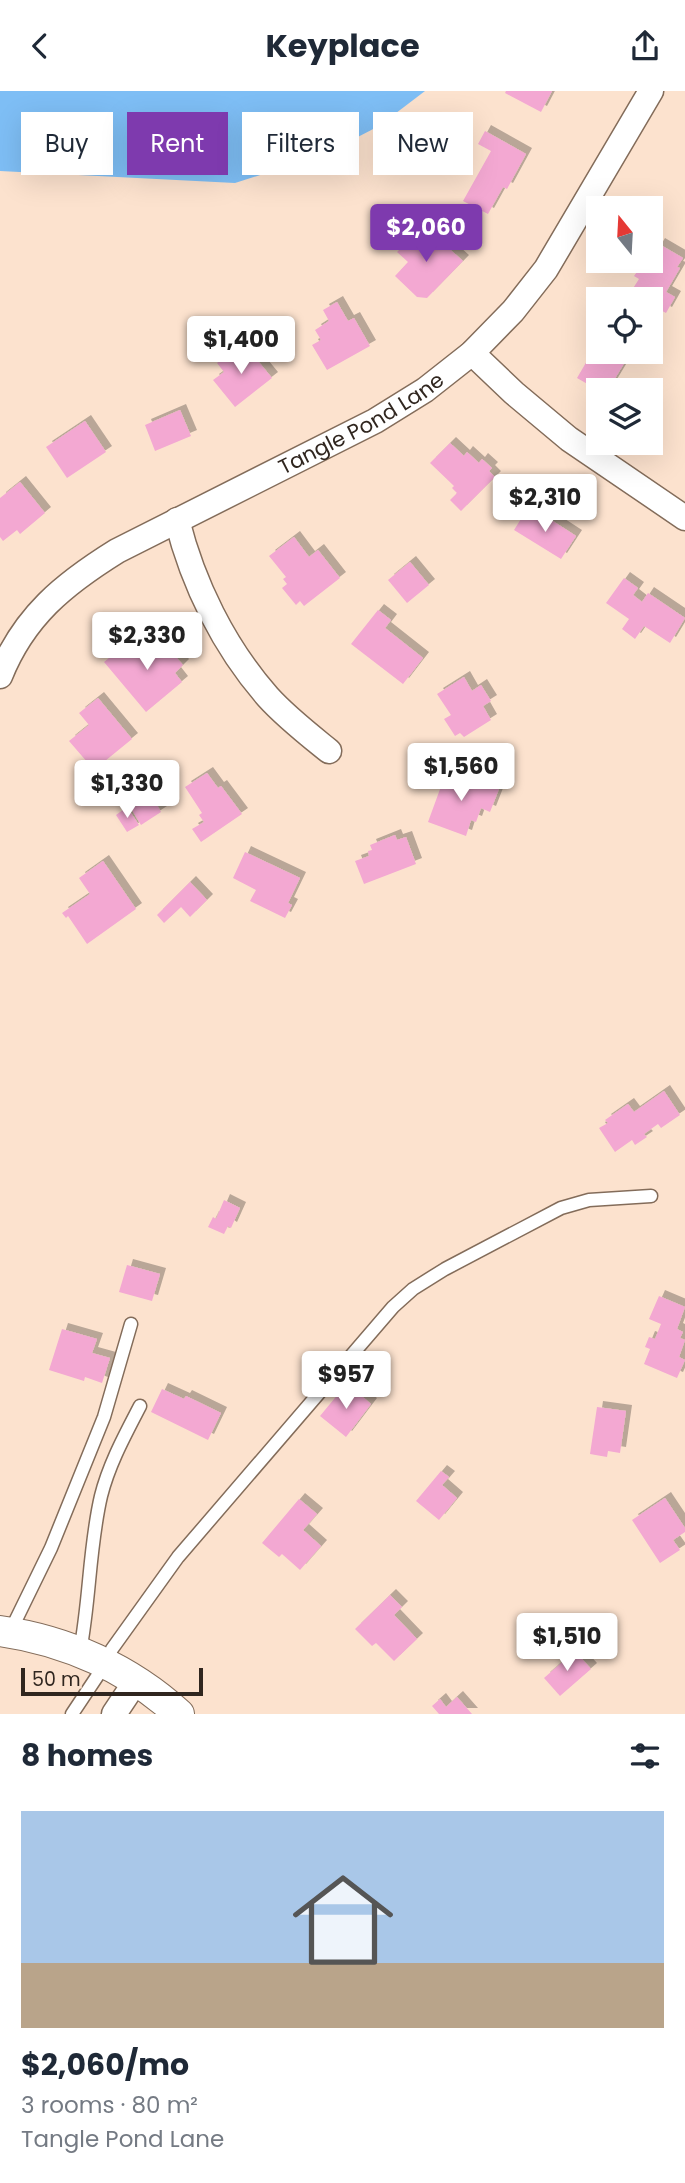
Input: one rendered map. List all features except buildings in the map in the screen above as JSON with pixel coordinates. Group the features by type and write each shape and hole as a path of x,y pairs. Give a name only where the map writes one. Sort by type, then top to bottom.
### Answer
{"street":[{"name":"Tangle Pond Lane","path":"0,675 27,624 56,594 82,573 117,551 375,421 425,390 472,353 513,311 546,269 651,91"},
{"path":"472,353 569,439 685,518"},
{"path":"177,520 198,583 219,627 245,668 268,698 329,751"},
{"path":"5,1631 93,1657 136,1681 179,1714"},
{"path":"114,1714 136,1681"}],"lane":[{"path":"93,1657 112,1649 178,1557 393,1307 413,1289 445,1269 561,1208 589,1200 651,1196"},
{"path":"5,1631 51,1548 104,1417 131,1324"},
{"path":"72,1714 93,1657 87,1615 93,1535 102,1493 116,1452 140,1406"}],"water":[{"path":"0,91 425,91 397,112 373,112 373,129 359,136 359,112 242,112 242,175 260,175 235,183 78,175 113,175 113,112 21,112 21,172 0,171"}]}
